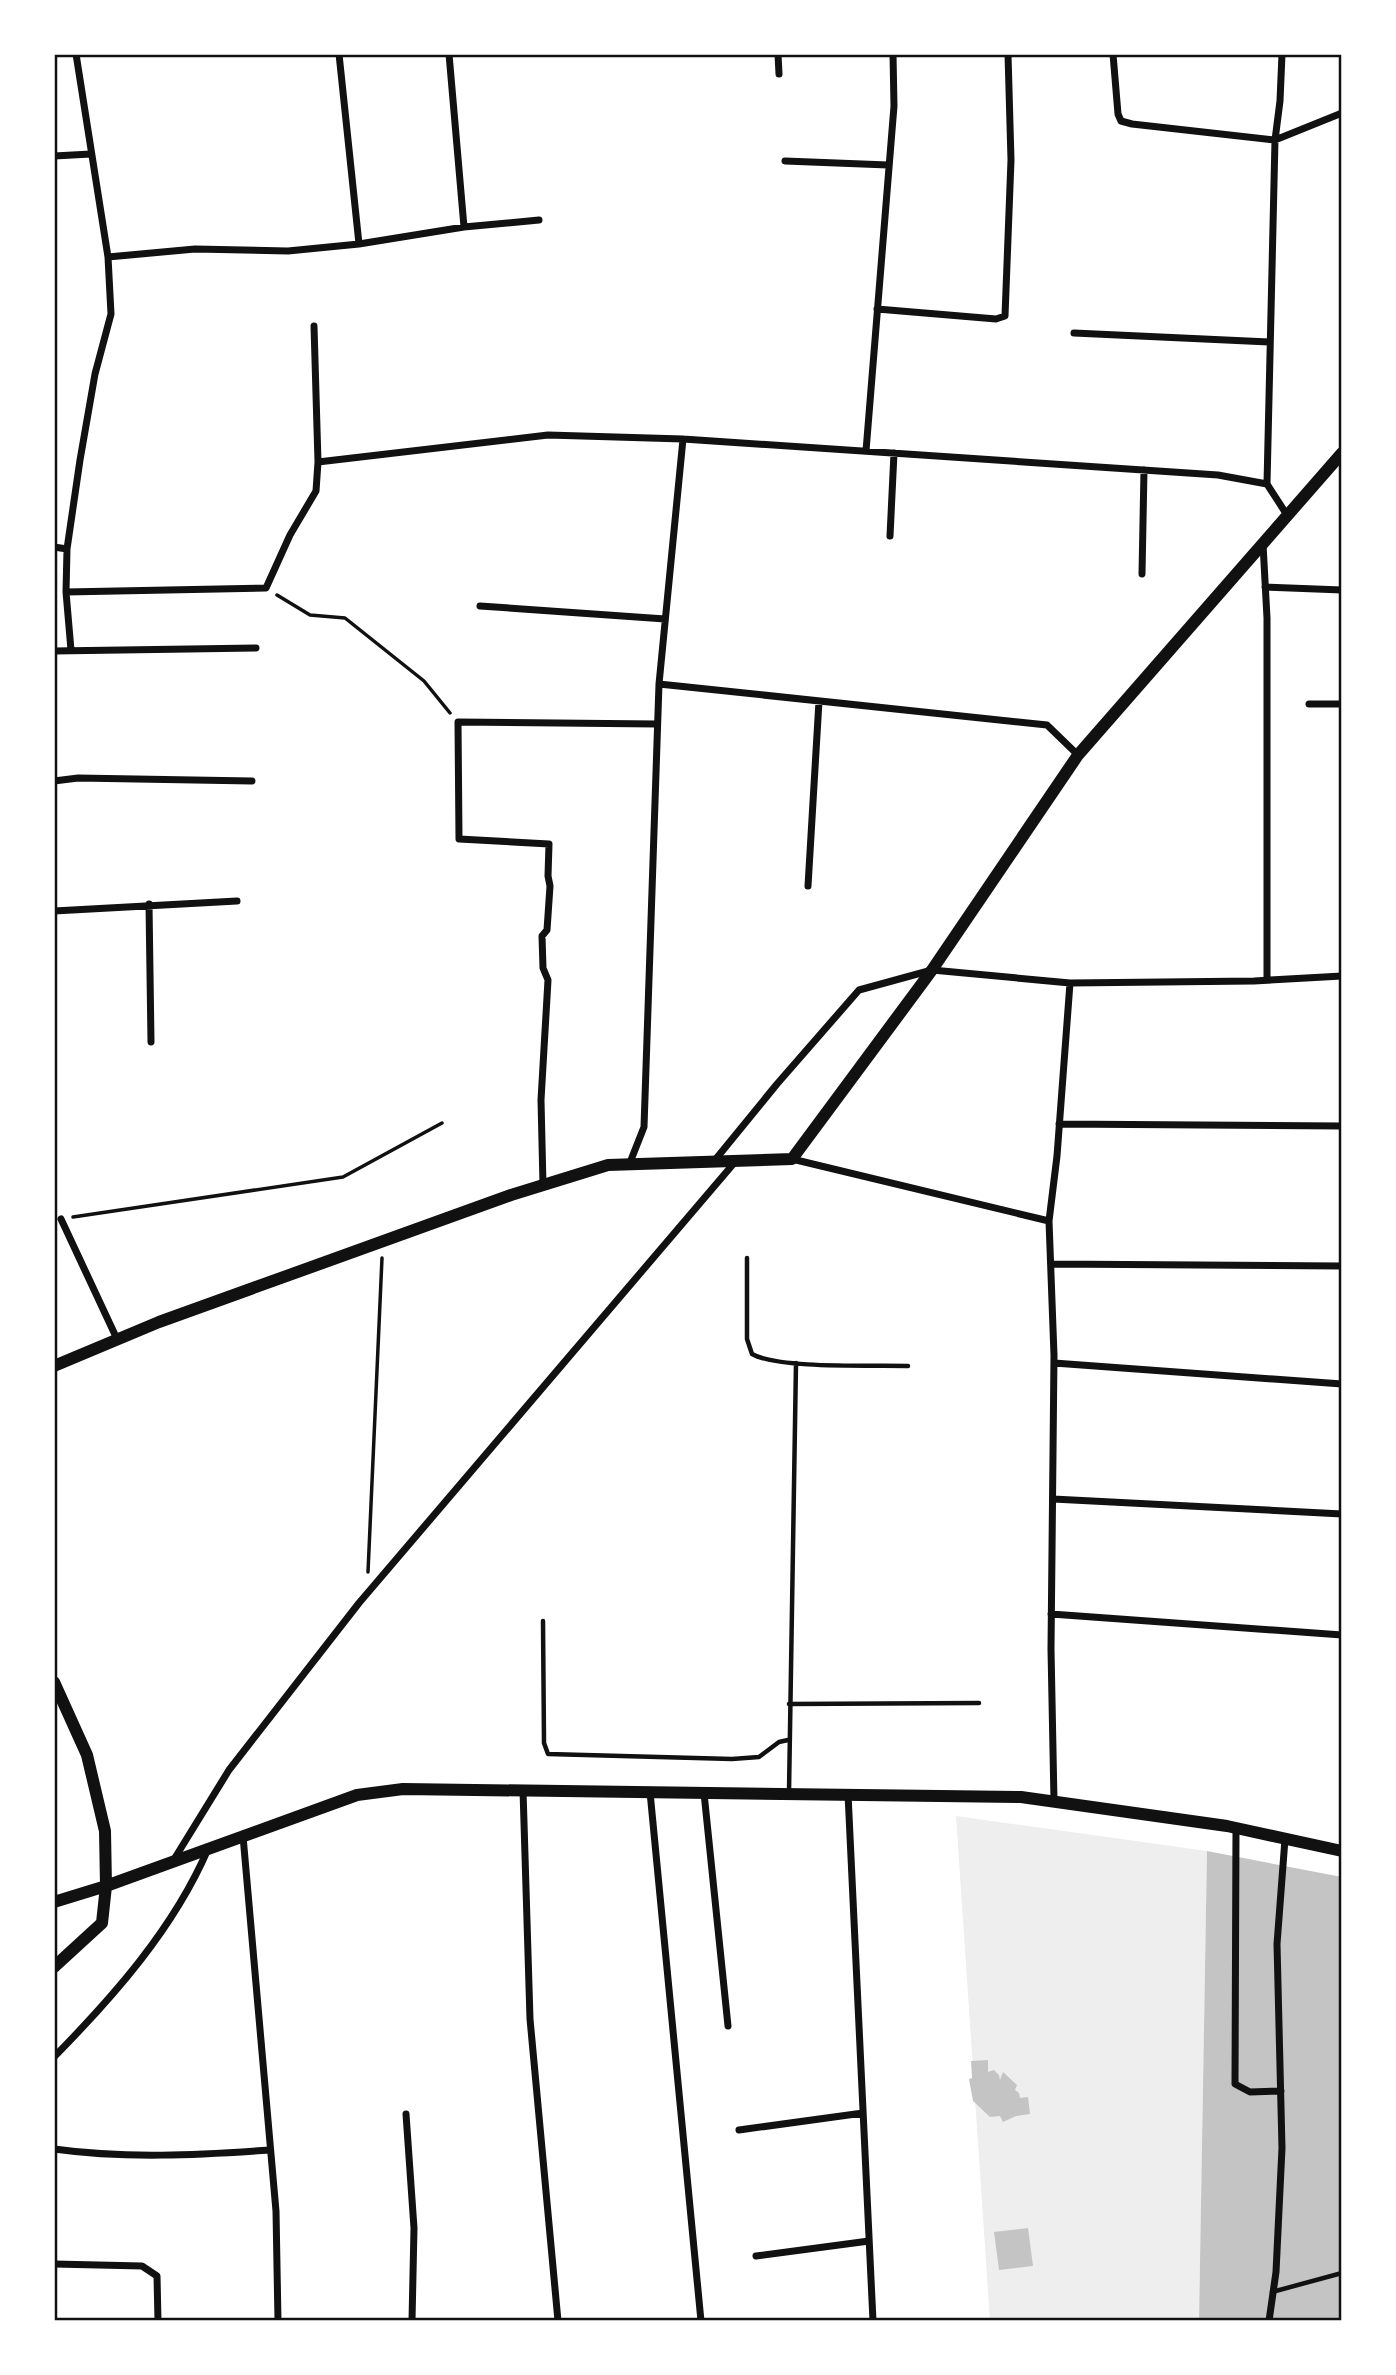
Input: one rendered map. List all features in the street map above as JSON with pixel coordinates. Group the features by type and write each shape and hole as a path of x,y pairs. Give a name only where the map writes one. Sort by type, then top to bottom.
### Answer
{"street":[{"path":"71,650 66,592 67,549 95,374 111,314 108,257 76,54"},
{"path":"339,54 359,244"},
{"path":"449,54 464,227"},
{"path":"778,54 779,74"},
{"path":"866,452 894,106 893,54"},
{"path":"877,309 996,319 1005,316 1011,160 1008,54"},
{"path":"1113,54 1118,114 1121,121 1275,140 1342,113"},
{"path":"1282,54 1275,140 1267,484 1287,515"},
{"path":"54,156 92,154"},
{"path":"785,161 888,165"},
{"path":"108,257 195,249 288,251 359,244 464,227 539,220"},
{"path":"66,592 266,588 290,535 316,491 318,462 314,326"},
{"path":"1074,333 1269,342"},
{"path":"318,462 548,435 683,439 1218,475 1267,484"},
{"path":"629,1165 644,1127 659,684 683,439"},
{"path":"890,536 894,453"},
{"path":"792,1159 932,970 1078,755 1342,453"},
{"path":"1142,574 1144,470"},
{"path":"1263,544 1267,618 1267,980"},
{"path":"54,547 67,549"},
{"path":"1265,587 1342,590"},
{"path":"480,606 665,619"},
{"path":"54,651 256,648"},
{"path":"659,684 1047,724 1078,755"},
{"path":"808,886 819,701"},
{"path":"1309,704 1342,704"},
{"path":"543,1185 541,1100 548,979 543,968 542,936 547,930 549,844 459,839 458,722 657,724"},
{"path":"54,781 78,778 251,781"},
{"path":"54,911 237,901"},
{"path":"149,904 151,1042"},
{"path":"713,1162 859,990 932,970 1070,983 1342,976"},
{"path":"1054,1801 1054,1363 1049,1220 1070,983"},
{"path":"1059,1124 1342,1126"},
{"path":"54,1366 117,1339 383,1242 543,1185 608,1165 792,1159 1049,1220"},
{"path":"172,1861 229,1770 367,1593 736,1161"},
{"path":"61,1219 117,1339"},
{"path":"1051,1264 1342,1266"},
{"path":"1054,1363 1342,1384"},
{"path":"1053,1499 1342,1514"},
{"path":"1052,1615 1342,1635"},
{"path":"54,1682 87,1755 105,1830 106,1886 102,1923 54,1967"},
{"path":"54,1902 106,1886 356,1795 404,1789 1021,1797 1236,1828 1342,1851"},
{"path":"523,1790 530,2019 558,2321"},
{"path":"650,1791 701,2321"},
{"path":"704,1792 728,2026"},
{"path":"848,1794 873,2321"},
{"path":"1236,1828 1235,2084 1250,2092 1281,2091"},
{"path":"243,1835 276,2211 278,2321"},
{"path":"1269,2321 1276,2272 1282,2148 1277,1944 1285,1839"},
{"path":"54,2057 98,2013 140,1959 180,1904 208,1848"},
{"path":"739,2130 863,2113"},
{"path":"406,2114 414,2228 412,2321"},
{"path":"54,2149 139,2155 270,2150"},
{"path":"756,2256 869,2241"},
{"path":"54,2264 142,2266 157,2276 158,2321"}],"lane":[{"path":"747,1258 747,1339 752,1354 760,1358 796,1363 908,1366"},
{"path":"789,1793 796,1363"},
{"path":"543,1621 544,1743 548,1754 732,1759 759,1757 779,1742 788,1741"},
{"path":"789,1704 979,1703"},
{"path":"1272,2293 1342,2273"}],"path":[{"path":"266,588 310,615 345,618 424,681 458,722"},
{"path":"61,1219 344,1177 442,1123"},
{"path":"367,1593 383,1242"}],"shaded area":[{"path":"956,1816 1207,1851 1199,2321 990,2321"}],"building":[{"path":"1207,1851 1342,1877 1342,2321 1199,2321"},
{"path":"988,2060 988,2072 994,2070 1000,2080 1003,2072 1017,2085 1015,2090 1020,2098 1028,2097 1030,2114 1003,2122 1000,2116 990,2117 973,2101 969,2079 972,2078 971,2061"},
{"path":"1028,2228 1033,2266 999,2270 994,2232"}]}
